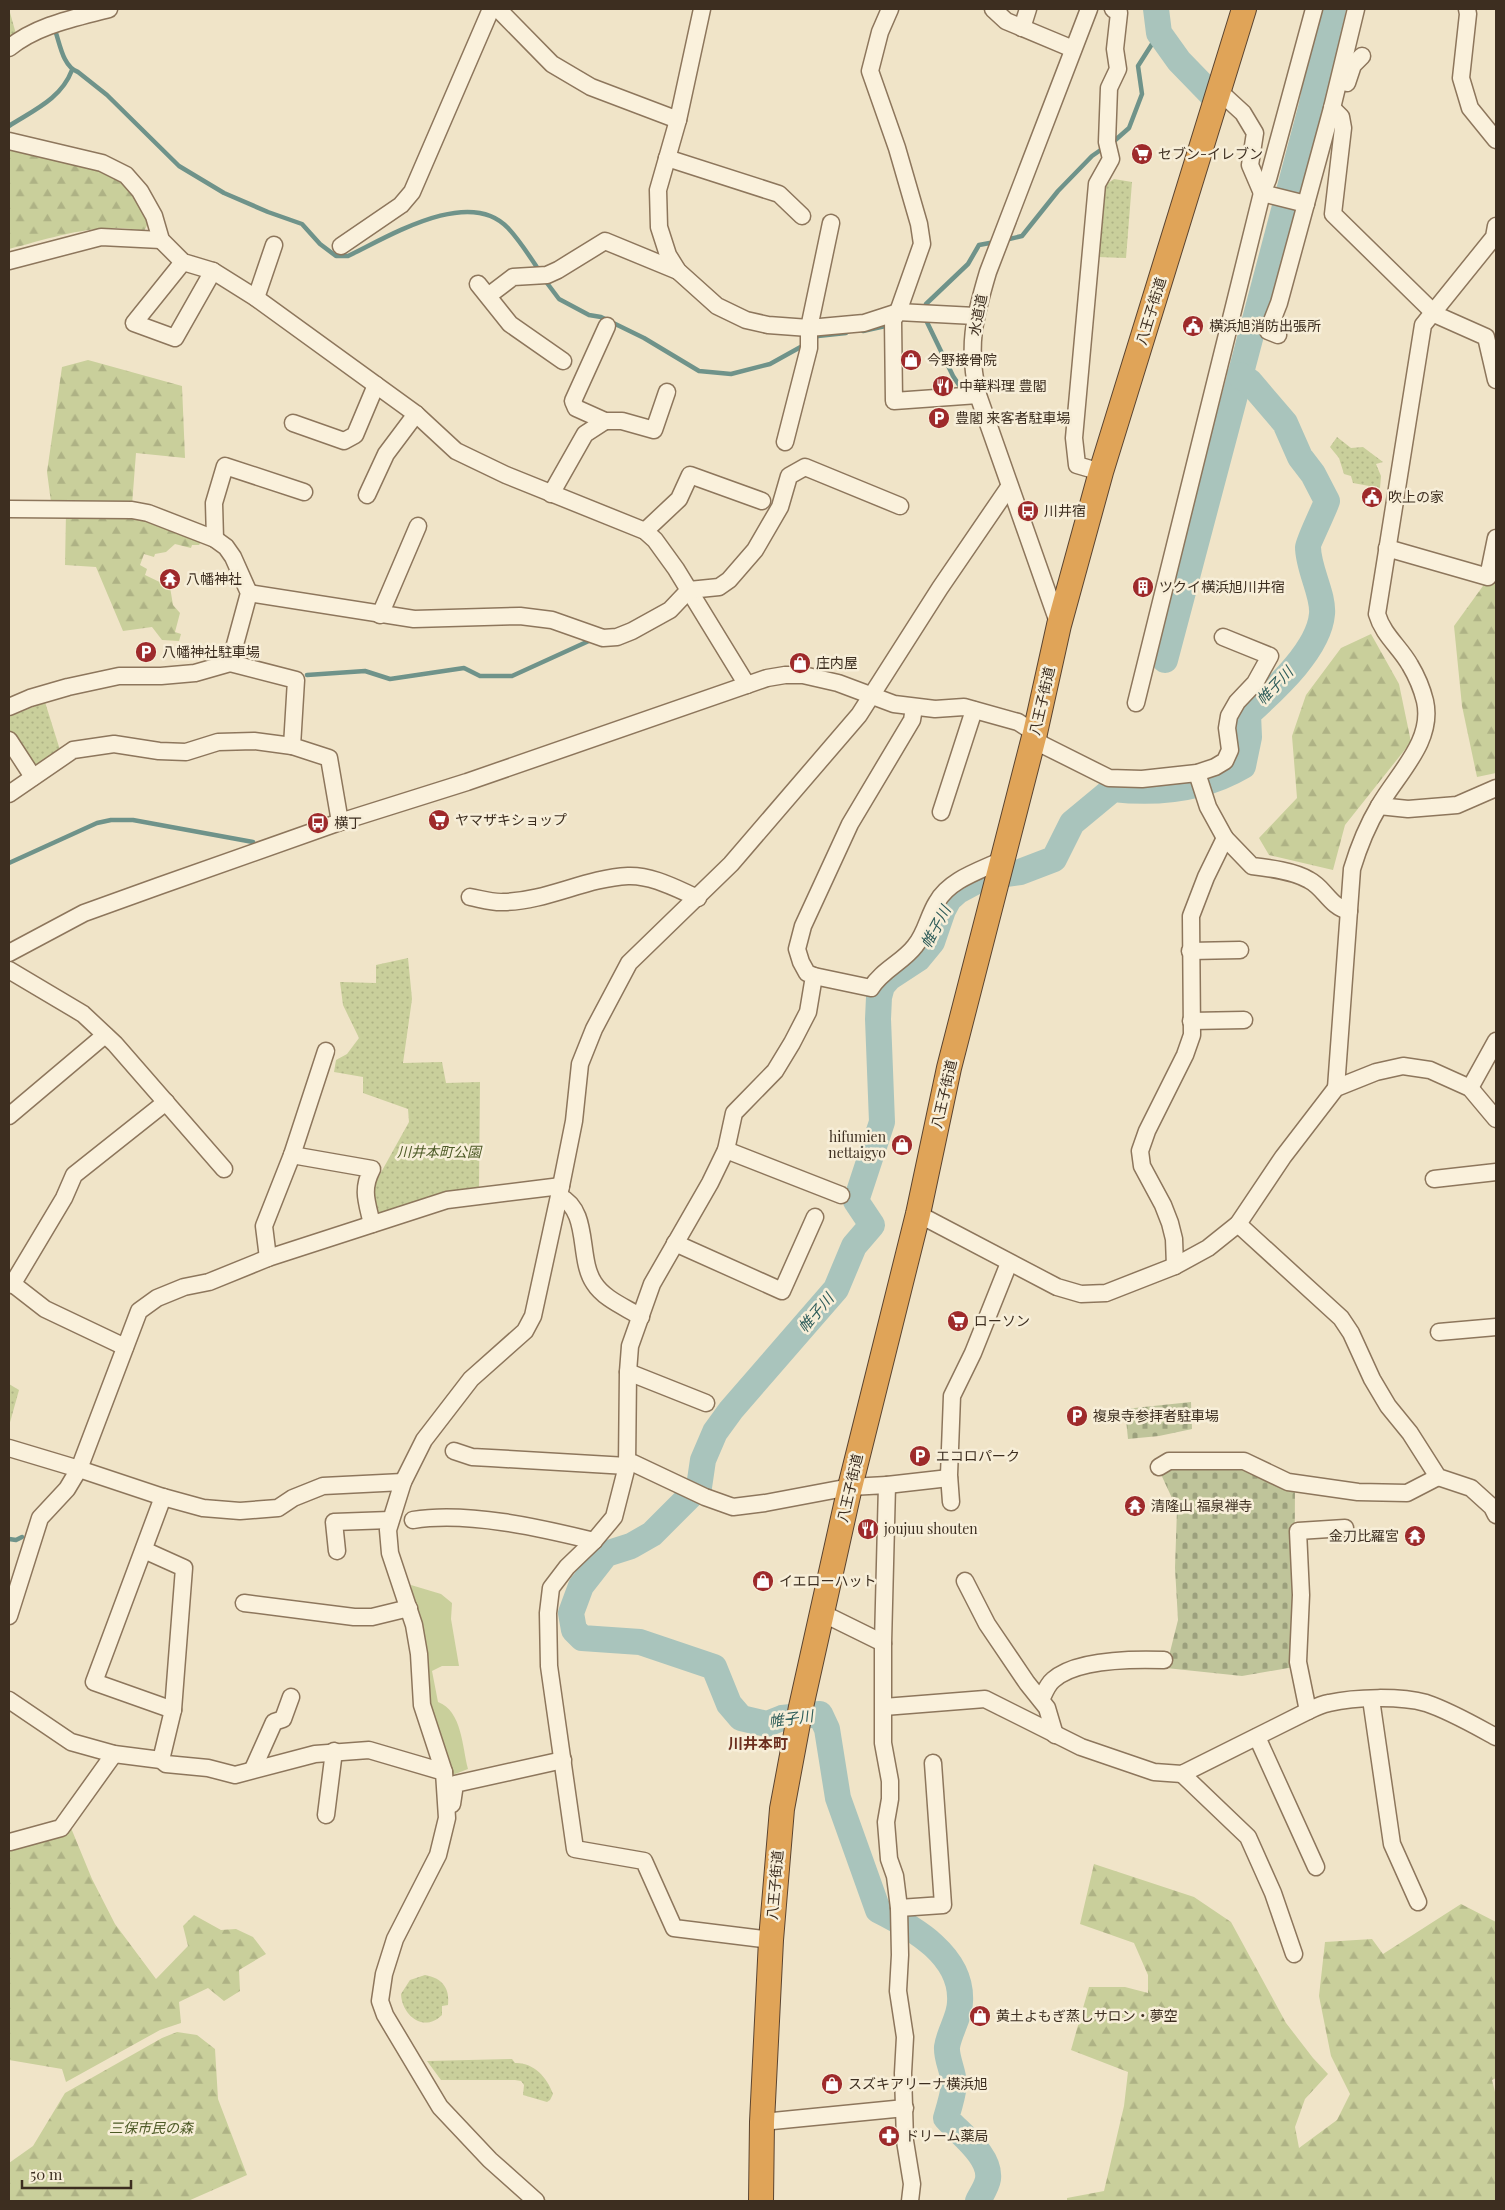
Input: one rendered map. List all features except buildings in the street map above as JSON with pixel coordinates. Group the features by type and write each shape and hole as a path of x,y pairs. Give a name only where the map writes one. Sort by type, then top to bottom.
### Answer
{"highway":[{"name":"八王子街道","path":"761,2201 762,2122 771,1940 782,1809 801,1707 850,1487 918,1214 949,1068 1035,733 1059,625 1101,472 1244,9"}],"street":[{"path":"9,48 20,39 51,25 110,9"},
{"path":"341,246 401,205 412,192 491,9"},
{"path":"498,9 552,64 591,87 678,120"},
{"path":"702,9 678,120 658,190 659,227 668,254 678,271 717,306 746,320 768,325 809,328 864,323 898,312 975,316"},
{"path":"890,9 880,32 870,71 897,148 919,224 922,244 898,312 893,320 894,401 978,396"},
{"path":"993,9 1006,21 1073,49"},
{"path":"1022,28 1028,9"},
{"name":"水道道","path":"1059,625 978,396 972,358 975,316 988,272 1089,9"},
{"path":"1101,472 1077,465 1074,438 1097,184 1111,159 1107,142 1109,88 1118,70 1116,49 1119,13 1113,9"},
{"path":"1136,703 1267,195 1268,178 1314,9"},
{"path":"1278,335 1268,331 1279,303 1303,203 1333,105 1356,9"},
{"path":"1467,9 1460,78 1470,108 1496,140"},
{"path":"1333,105 1342,98 1353,65 1362,56"},
{"path":"1219,91 1243,113 1255,133 1250,165 1267,195 1303,203"},
{"path":"1333,105 1341,118 1343,128 1333,214 1432,313 1486,338 1496,380"},
{"path":"9,141 102,163 126,175 140,191 149,208 161,240 183,262 213,270 256,298 416,414 456,451 551,494 645,531 655,540 676,569 747,686"},
{"path":"667,158 778,194 802,216"},
{"path":"785,442 809,348 809,328 831,223"},
{"path":"1336,1088 1352,869 1360,842 1379,806 1424,735 1426,720 1425,701 1410,665 1381,626 1377,614 1423,325 1494,237 1496,226"},
{"path":"9,260 102,237 161,240"},
{"path":"563,361 510,324 483,290 513,277 541,275 558,270 605,241 678,271"},
{"path":"256,298 274,245"},
{"path":"183,262 134,323 175,338 213,270"},
{"path":"608,326 574,401 576,408 605,421 622,421 654,430 667,392"},
{"path":"293,422 344,441 355,434 376,385"},
{"path":"367,495 386,454 416,414"},
{"path":"551,494 585,434 605,421"},
{"path":"216,539 214,502 225,466 304,492"},
{"path":"249,593 414,619 520,616 552,620 603,638 616,637 632,631 670,610 689,590 719,587 728,580 755,550 780,507 789,476 805,467 900,506"},
{"path":"645,531 679,499 690,475 762,501"},
{"path":"536,2201 490,2160 440,2107 385,2015 380,2001 384,1974 395,1939 438,1855 447,1818 444,1772 422,1705 419,1654 409,1608 390,1553 388,1530 390,1520 403,1482 424,1440 472,1380 524,1331 533,1316 574,1121 580,1064 594,1028 630,963 731,864 853,723 873,696 940,588 1009,487"},
{"path":"9,509 132,510 148,513 216,539 226,547 233,557 249,593 230,663"},
{"path":"380,615 418,526"},
{"path":"1387,548 1488,577 1496,538"},
{"path":"9,953 22,944 84,913 340,822 467,782 767,678 785,675 803,675 838,683 894,704 914,708 964,707 1018,722 1035,733 1041,744 1109,778 1200,782 1215,767 1225,761 1230,750 1227,728 1230,716 1237,702 1255,683 1270,656 1223,637"},
{"path":"9,707 30,698 68,687 119,676 161,676 195,673 230,663 296,680 292,746"},
{"path":"914,708 912,720 850,824 803,926 797,949 801,962 807,973 814,976 871,988 876,980 914,948 924,933 937,901 953,884 999,872"},
{"path":"941,812 974,710"},
{"path":"9,740 33,777"},
{"path":"9,794 73,750 114,744 159,751 186,752 218,742 254,741 292,746 329,758 340,822"},
{"path":"1200,782 1208,807 1225,838 1252,866 1272,868 1310,880 1339,909 1349,911"},
{"path":"1379,806 1408,809 1456,805 1496,788"},
{"path":"1175,1266 1174,1239 1170,1223 1163,1205 1142,1166 1140,1152 1147,1131 1185,1054 1192,1034 1191,916 1206,877 1225,838"},
{"path":"470,897 502,902 526,900 583,883 630,876 660,882 698,898"},
{"path":"1190,951 1240,950"},
{"path":"9,970 83,1014 105,1035 166,1102 224,1169"},
{"path":"771,1940 674,1928 644,1861 575,1849 549,1666 548,1613 551,1588 566,1567 594,1541 614,1516 627,1466 630,1346 652,1284 710,1183 726,1150 734,1113 776,1071 792,1043 808,1012 814,976"},
{"path":"1191,1021 1244,1020"},
{"path":"9,1116 105,1035"},
{"path":"1470,1088 1496,1041"},
{"path":"268,1258 264,1226 292,1155 326,1051"},
{"path":"918,1214 1057,1287 1081,1294 1106,1293 1175,1266 1208,1248 1238,1224 1283,1157 1336,1088 1376,1072 1404,1066 1430,1070 1470,1088 1496,1119"},
{"path":"125,1347 45,1309 10,1283 64,1198 74,1175 166,1102"},
{"path":"726,1150 841,1195"},
{"path":"292,1155 372,1169 364,1191 372,1224"},
{"path":"1434,1179 1496,1172"},
{"path":"9,1616 40,1518 67,1489 79,1469 139,1311 157,1298 184,1287 209,1282 268,1258 447,1200 560,1191"},
{"path":"560,1191 567,1200 584,1236 586,1267 594,1283 604,1295 641,1317"},
{"path":"675,1244 782,1291 815,1217"},
{"path":"1238,1224 1341,1318 1351,1333 1372,1379 1388,1406 1410,1433 1438,1477 1471,1488 1492,1507 1496,1515"},
{"path":"951,1502 952,1396 973,1353 1009,1263"},
{"path":"1439,1332 1496,1327"},
{"path":"628,1372 706,1403"},
{"path":"9,1448 203,1508 240,1511 278,1508 294,1498 323,1486 403,1482"},
{"path":"454,1451 472,1456 627,1466 633,1463 705,1497 733,1507 850,1487 887,1485 950,1476"},
{"path":"1159,1467 1169,1461 1244,1461 1288,1482 1358,1492 1406,1493 1438,1477"},
{"path":"887,1485 883,1644 884,1743 890,1782 890,1799 886,1822 889,1859 895,1876 899,1908 898,1991 904,2037 905,2141 912,2184 910,2201"},
{"path":"163,1497 94,1682 173,1710"},
{"path":"413,1520 446,1517 532,1526 594,1541"},
{"path":"337,1551 334,1522 390,1520"},
{"path":"1308,1711 1298,1662 1301,1595 1298,1531 1345,1528"},
{"path":"144,1550 184,1568 173,1710 162,1760"},
{"path":"965,1580 987,1624 1047,1708 1055,1735"},
{"path":"244,1603 354,1617 372,1617 409,1608"},
{"path":"822,1613 883,1644"},
{"path":"1041,1700 1052,1680 1064,1673 1096,1663 1128,1659 1164,1660"},
{"path":"253,1769 274,1722 283,1719 291,1697"},
{"path":"884,1707 985,1699 1055,1735 1127,1764 1154,1772 1182,1774 1308,1711 1328,1703 1372,1699 1425,1703 1496,1737"},
{"path":"1372,1699 1392,1844 1418,1902"},
{"path":"9,1700 71,1742 114,1754 162,1760 166,1764 208,1768 235,1775 253,1769 334,1751 369,1750 444,1772"},
{"path":"1257,1737 1316,1867"},
{"path":"326,1815 334,1751"},
{"path":"10,1842 61,1828 114,1754"},
{"path":"447,1809 451,1806 455,1784 562,1760"},
{"path":"899,1908 943,1905 933,1763"},
{"path":"1182,1774 1248,1837 1273,1893 1294,1954"},
{"path":"762,2122 905,2108"}],"green space":[{"path":"9,9 16,34 9,41"},
{"path":"9,145 85,163 113,175 131,192 149,222 144,231 127,228 93,229 9,249"},
{"path":"1114,179 1132,182 1126,258 1097,257 1101,188"},
{"path":"88,360 182,386 185,458 136,453 131,518 151,522 201,542 199,545 192,545 191,548 175,544 166,552 155,554 154,557 144,554 140,565 147,569 145,575 170,587 173,605 180,613 175,632 181,634 179,641 162,640 152,627 123,631 96,567 65,565 66,512 51,502 47,472 62,367"},
{"path":"1337,437 1351,448 1363,447 1383,462 1376,464 1381,476 1380,488 1353,483 1351,476 1344,474 1339,458 1330,447"},
{"path":"1496,568 1496,773 1477,777 1462,706 1454,626"},
{"path":"1371,634 1399,684 1411,742 1345,825 1333,870 1269,855 1259,838 1297,798 1292,736 1306,695 1341,648"},
{"path":"45,702 60,750 39,766 32,766 9,733 9,717"},
{"name":"川井本町公園","path":"408,958 412,999 403,1063 442,1062 446,1083 480,1082 479,1189 376,1218 369,1194 409,1122 408,1109 363,1093 363,1077 334,1072 336,1060 347,1054 359,1038 343,1005 340,982 376,983 376,965"},
{"path":"9,1384 19,1390 9,1426"},
{"path":"1191,1402 1192,1429 1159,1436 1128,1439 1125,1409"},
{"path":"1170,1464 1231,1465 1295,1486 1294,1667 1242,1676 1166,1668 1178,1620 1175,1568 1177,1509 1159,1470"},
{"path":"411,1585 441,1594 452,1603 451,1619 459,1666 442,1666 432,1671 438,1702 452,1713 460,1730 468,1769 450,1776 431,1713"},
{"path":"71,1828 92,1879 115,1924 156,1979 188,1946 183,1926 194,1915 221,1930 236,1929 253,1937 266,1954 239,1970 240,1991 224,2001 208,1988 179,2002 181,2023 160,2030 66,2082 62,2069 9,2060 9,1847"},
{"path":"1094,1864 1194,1897 1231,1922 1286,2023 1328,2074 1305,2099 1295,2127 1299,2148 1337,2120 1350,2094 1331,2056 1319,1996 1325,1942 1372,1939 1383,1954 1461,1904 1496,1922 1496,2078 1492,2080 1496,2096 1496,2201 1067,2201 1067,2198 1104,2191 1124,2106 1128,2072 1071,2050 1089,1987 1125,1987 1148,1993 1148,1975 1134,1943 1080,1924"},
{"path":"425,1975 431,1976 444,1985 448,1994 448,2005 442,2006 442,2015 435,2020 421,2022 415,2020 405,2009 401,1994 410,1980"},
{"name":"三保市民の森","path":"177,2032 197,2035 215,2049 218,2099 247,2175 188,2201 9,2201 9,2163 33,2146 65,2093 162,2038"},
{"path":"512,2059 515,2063 528,2065 543,2076 553,2094 550,2100 547,2102 523,2095 524,2085 521,2081 441,2080 427,2061"}],"waterway":[{"path":"1156,9 1159,33 1179,61 1212,95"},
{"path":"1165,660 1311,108 1333,9"},
{"path":"51,32 55,30 65,60 69,65 107,95 179,166 224,193 302,224 320,244 336,256 348,256 428,219 451,213 472,212 492,216 508,228 540,272"},
{"path":"1112,143 1129,128 1142,94 1138,66 1159,33"},
{"path":"9,126 54,96 61,89 72,70"},
{"path":"1005,240 1022,236 1058,191 1092,156 1105,147"},
{"path":"926,310 926,304 968,264 979,245 995,242"},
{"path":"544,279 559,299 589,315 601,317 644,338 699,371 731,374 770,364 806,344"},
{"path":"925,318 953,376 963,391"},
{"path":"863,331 890,325"},
{"path":"812,339 818,336 846,333"},
{"name":"帷子川","path":"978,2201 988,2179 988,2170 985,2162 974,2146 946,2118 954,2085 947,2047 960,2008 959,1986 954,1971 945,1957 934,1946 921,1935 878,1910 838,1798 827,1729 820,1714 782,1718 767,1724 741,1718 729,1704 714,1667 640,1642 582,1638 574,1630 571,1613 581,1586 606,1554 631,1546 652,1534 699,1487 703,1460 715,1432 731,1410 836,1289 854,1246 872,1225 856,1201 882,1122 878,1019 879,997 882,986 889,978 918,959 932,942 943,910 949,899 958,891 984,877 1020,872 1054,859 1072,823 1113,789 1147,791 1197,785 1228,774 1243,766 1249,737 1248,714 1294,668 1313,641 1319,628 1322,607 1310,564 1308,547 1327,501 1313,474 1300,457 1285,423 1250,382 1240,375"},
{"path":"307,675 365,671 390,679 464,668 480,676 512,676 591,640"},
{"path":"9,863 97,823 111,820 133,820 253,842"},
{"path":"9,1539 16,1540 22,1537"}],"place":[{"name":"セブン-イレブン","path":"1142,154"},
{"name":"横浜旭消防出張所","path":"1193,326"},
{"name":"今野接骨院","path":"911,360"},
{"name":"中華料理 豊閣","path":"943,386"},
{"name":"豊閣 来客者駐車場","path":"939,418"},
{"name":"吹上の家","path":"1372,497"},
{"name":"川井宿","path":"1028,511"},
{"name":"八幡神社","path":"170,579"},
{"name":"ツクイ横浜旭川井宿","path":"1143,587"},
{"name":"八幡神社駐車場","path":"146,652"},
{"name":"庄内屋","path":"800,663"},
{"name":"ヤマザキショップ","path":"439,820"},
{"name":"横丁","path":"318,823"},
{"name":"hifumien nettaigyo","path":"902,1145"},
{"name":"ローソン","path":"958,1321"},
{"name":"複泉寺参拝者駐車場","path":"1077,1416"},
{"name":"エコロパーク","path":"920,1456"},
{"name":"清隆山 福泉禅寺","path":"1135,1506"},
{"name":"joujuu shouten","path":"868,1529"},
{"name":"金刀比羅宮","path":"1415,1536"},
{"name":"イエローハット","path":"763,1581"},
{"name":"黄土よもぎ蒸しサロン・夢空","path":"980,2016"},
{"name":"スズキアリーナ横浜旭","path":"832,2084"},
{"name":"ドリーム薬局","path":"889,2136"}],"district":[{"name":"川井本町","path":"758,1744"}]}
